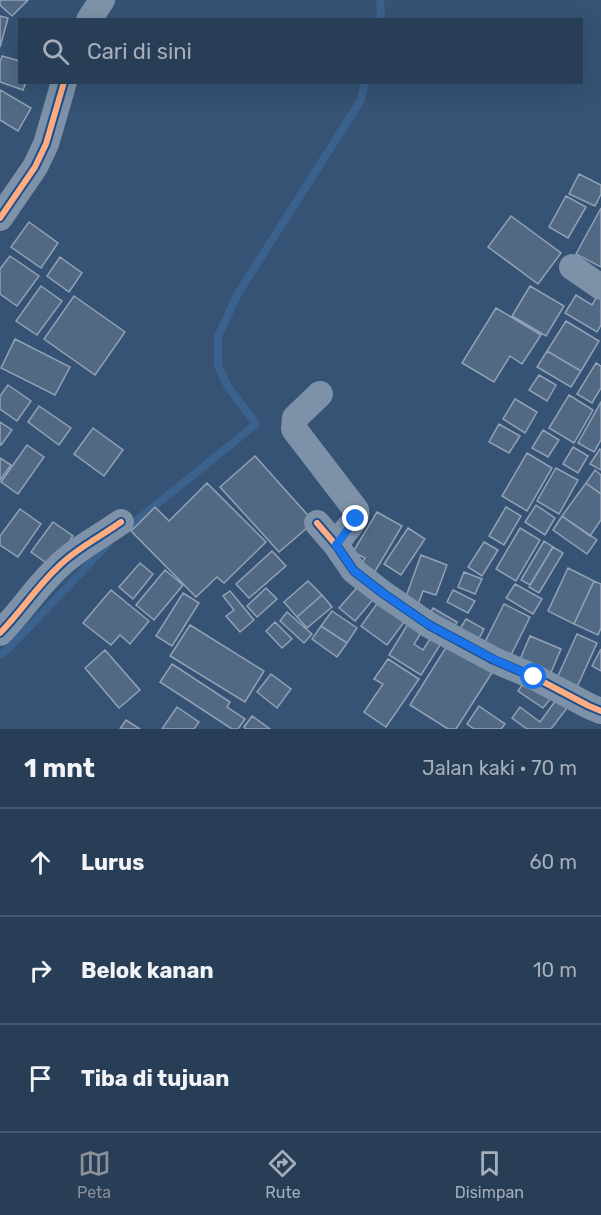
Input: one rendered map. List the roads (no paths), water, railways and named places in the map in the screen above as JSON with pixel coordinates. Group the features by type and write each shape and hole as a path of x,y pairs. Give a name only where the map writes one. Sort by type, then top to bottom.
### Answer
{"street":[{"path":"91,18 102,0"},
{"path":"0,218 35,167 46,144 63,84"},
{"path":"572,267 601,287"},
{"path":"320,394 296,418 294,429 355,507 357,513 354,523 336,545"},
{"path":"0,633 18,615 58,566 121,522"},
{"path":"317,523 354,571 429,625 601,711"}],"waterway":[{"path":"380,0 380,18"},
{"path":"125,530 256,424 228,387 218,366 218,337 237,295 361,100 365,84"},
{"path":"0,655 109,543"}]}
